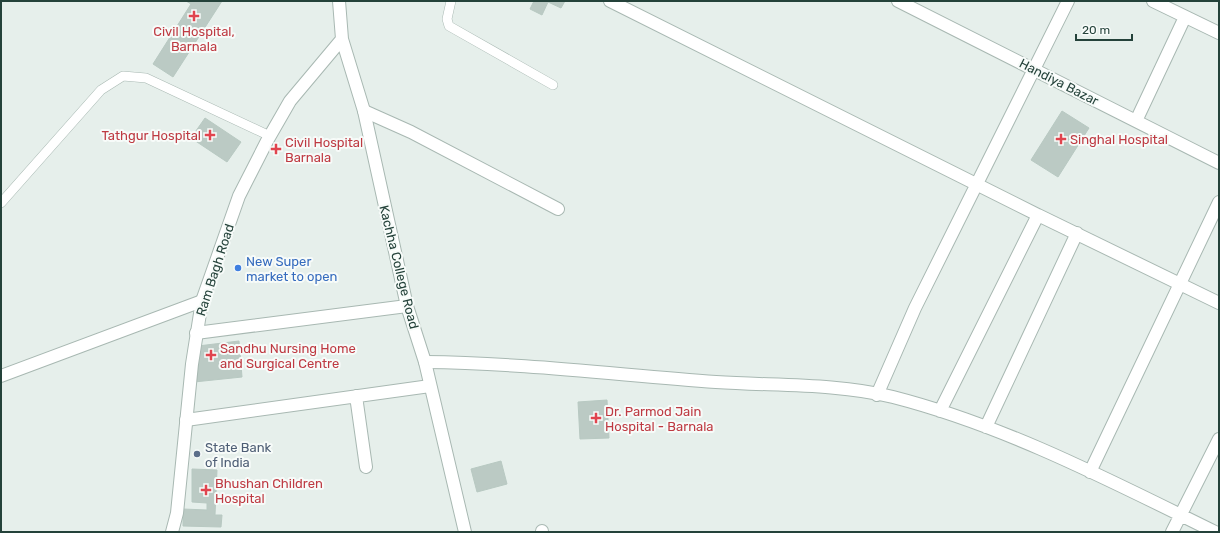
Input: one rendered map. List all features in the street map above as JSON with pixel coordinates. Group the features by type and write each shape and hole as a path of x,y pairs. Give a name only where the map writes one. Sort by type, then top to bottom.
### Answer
{"street":[{"name":"Kachha College Road","path":"339,1 342,39 364,111 407,306 425,362 465,532"},
{"path":"610,1 978,186 1219,303"},
{"name":"Handiya Bazar","path":"898,1 1219,163"},
{"path":"877,395 915,308 978,186 1068,1"},
{"path":"1153,1 1219,33"},
{"path":"1136,121 1185,17"},
{"name":"Ram Bagh Road","path":"172,532 177,513 196,333 202,301 239,196 270,136 290,101 342,39"},
{"path":"364,111 424,139 558,208"},
{"path":"1090,472 1219,202"},
{"path":"940,412 1038,215"},
{"path":"986,427 1077,233"},
{"path":"1,376 202,301"},
{"path":"196,333 407,306"},
{"path":"425,362 509,365 728,383 848,389 877,395 940,412 986,427 1029,444 1215,532"},
{"path":"186,420 430,386"},
{"path":"356,396 366,467"},
{"path":"1172,532 1179,514 1219,439"}],"lane":[{"path":"451,1 446,19 449,26 554,85"},
{"path":"1,203 101,90 123,76 146,78 270,136"}],"building":[{"path":"186,1 222,1 173,77 153,64 191,4"},
{"path":"534,1 565,1 561,8 548,2 542,15 530,9"},
{"path":"1062,111 1089,128 1058,177 1031,160"},
{"path":"205,118 241,142 227,162 191,138"},
{"path":"239,341 242,377 194,382 198,346"},
{"path":"607,400 609,438 580,439 578,402"},
{"path":"501,461 507,484 477,492 471,469"},
{"path":"192,469 217,470 215,515 222,515 221,527 183,526 183,509 207,510 207,503 192,502"}],"place":[{"name":"Civil Hospital, Barnala","path":"194,16"},
{"name":"Tathgur Hospital","path":"210,135"},
{"name":"Singhal Hospital","path":"1061,139"},
{"name":"Civil Hospital Barnala","path":"276,149"},
{"name":"New Super market to open","path":"238,268"},
{"name":"Sandhu Nursing Home and Surgical Centre","path":"211,355"},
{"name":"Dr. Parmod Jain Hospital - Barnala","path":"596,418"},
{"name":"State Bank of India","path":"197,454"},
{"name":"Bhushan Children Hospital","path":"206,490"}]}
